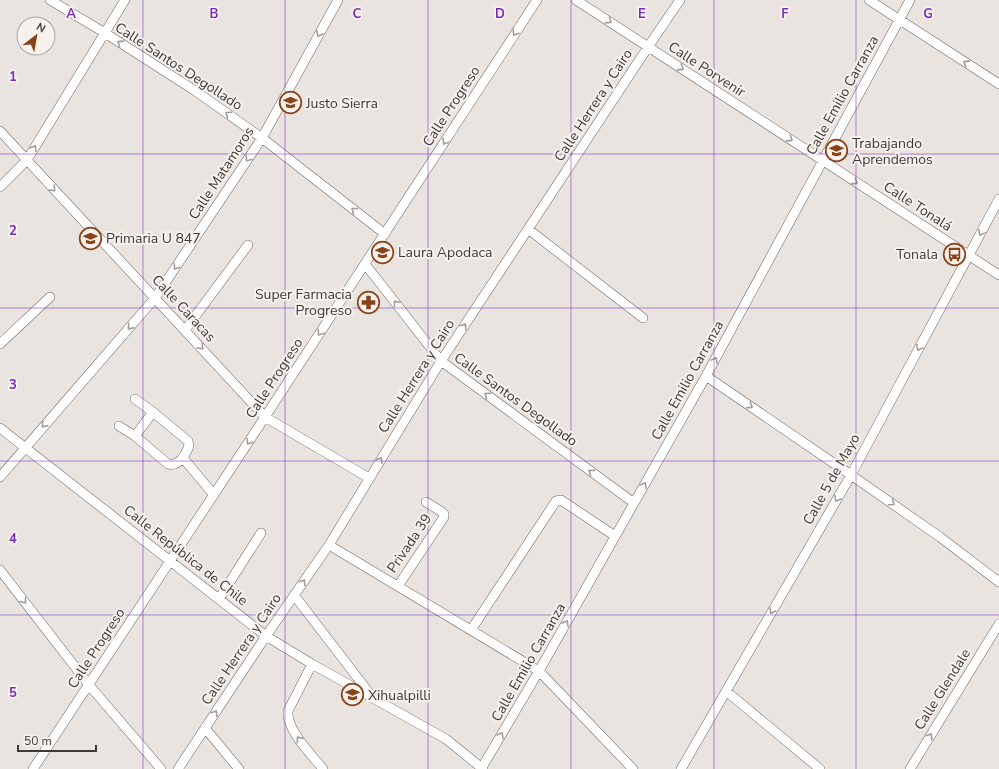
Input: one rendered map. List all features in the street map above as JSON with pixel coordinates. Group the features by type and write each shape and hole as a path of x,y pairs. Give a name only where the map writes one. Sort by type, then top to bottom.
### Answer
{"street":[{"name":"Calle Santos Degollado","path":"50,0 194,90 262,138 385,234"},
{"path":"0,187 27,160 125,0"},
{"name":"Calle Matamoros","path":"0,477 155,298 262,138 338,0"},
{"name":"Calle Progreso","path":"33,769 266,417 537,0"},
{"name":"Calle Porvenir","path":"576,0 822,161"},
{"name":"Calle Herrera y Cairo","path":"178,769 266,636 329,545 441,361 680,0"},
{"path":"869,0 999,84"},
{"name":"Calle Emilio Carranza","path":"482,769 706,376 910,0"},
{"name":"Calle Caracas","path":"0,131 266,417 369,478"},
{"name":"Calle Tonalá","path":"822,161 999,275"},
{"name":"Calle 5 de Mayo","path":"681,769 851,475 999,199"},
{"path":"528,229 643,318"},
{"path":"185,330 248,245"},
{"name":"Calle Santos Degollado","path":"365,264 441,361 634,503"},
{"path":"0,344 50,297"},
{"path":"706,376 940,537 999,582"},
{"path":"119,426 135,436 168,464 175,465 183,458 189,446 188,442 153,412 135,399"},
{"path":"135,436 153,412"},
{"name":"Calle República de Chile","path":"0,428 266,636 312,664 446,739 482,769"},
{"path":"183,458 214,495"},
{"path":"471,630 556,501 561,500 615,536"},
{"name":"Privada 39","path":"398,586 444,517 442,512 426,502"},
{"path":"219,599 261,533"},
{"path":"329,545 539,671 633,769"},
{"path":"0,570 89,685 160,769"},
{"path":"294,595 373,698"},
{"name":"Calle Glendale","path":"910,769 999,624"},
{"path":"312,664 288,711 288,718 298,739 323,769"},
{"path":"726,691 820,769"},
{"path":"205,728 239,769"}],"place":[{"name":"Justo Sierra","path":"291,103"},
{"name":"Trabajando Aprendemos","path":"836,151"},
{"name":"Primaria U 847","path":"90,238"},
{"name":"Laura Apodaca","path":"383,252"},
{"name":"Tonala","path":"954,254"},
{"name":"Super Farmacia Progreso","path":"368,302"},
{"name":"Xihualpilli","path":"353,695"}]}
